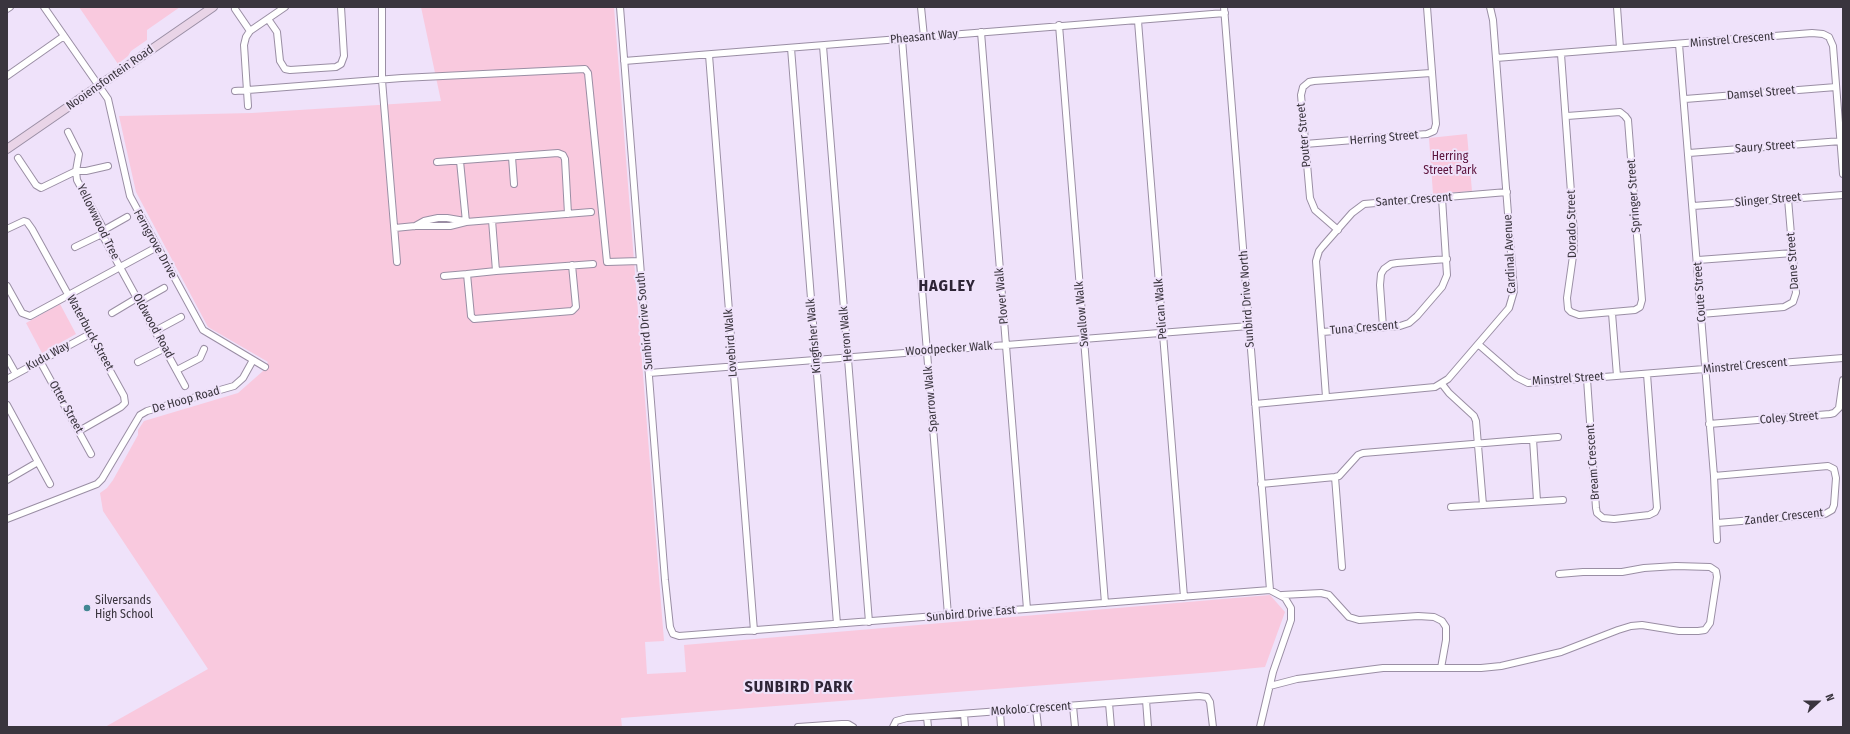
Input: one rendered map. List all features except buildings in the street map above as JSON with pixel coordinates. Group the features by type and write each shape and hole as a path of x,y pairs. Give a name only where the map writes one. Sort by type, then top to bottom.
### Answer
{"street":[{"name":"Ferngrove Drive","path":"44,7 99,86 110,106 129,194 204,332 265,367"},
{"name":"Nooiensfontein Road","path":"7,149 213,7"},
{"path":"248,106 244,41 250,31 285,7"},
{"path":"268,18 277,32 280,61 285,69 336,67 343,62 344,56 341,7"},
{"path":"382,7 382,80 397,262"},
{"name":"Sunbird Drive South","path":"620,7 670,627 673,634"},
{"path":"921,7 924,37"},
{"name":"Herring Street","path":"1305,144 1427,134 1436,128 1427,7"},
{"name":"Cardinal Avenue","path":"1255,404 1429,389 1442,384 1448,379 1509,308 1513,298 1507,192 1494,20 1490,7"},
{"path":"1617,7 1620,48"},
{"path":"235,9 250,31"},
{"name":"Pheasant Way","path":"624,61 823,46 1060,25 1138,20 1224,10"},
{"name":"Sunbird Drive North","path":"1224,10 1270,590"},
{"name":"Pelican Walk","path":"1138,20 1184,597"},
{"name":"Swallow Walk","path":"1060,25 1105,603"},
{"name":"Plover Walk","path":"981,32 1027,609"},
{"name":"Minstrel Crescent","path":"1496,58 1562,54 1812,33 1823,34 1829,37 1833,46 1843,174"},
{"path":"7,76 64,36"},
{"name":"Sparrow Walk","path":"902,39 948,615"},
{"name":"Coute Street","path":"1680,44 1714,476 1716,540"},
{"name":"Heron Walk","path":"823,46 869,622"},
{"name":"Kingfisher Walk","path":"791,48 837,624"},
{"name":"Lovebird Walk","path":"709,54 732,367 754,631"},
{"name":"Dorado Street","path":"1562,54 1574,234 1574,249 1567,304 1568,309 1574,314 1612,313"},
{"path":"235,92 382,80 585,69 588,73 607,262 640,261"},
{"name":"Pouter Street","path":"1338,230 1315,210 1312,205 1309,192 1301,95 1303,87 1309,82 1431,73"},
{"name":"Damsel Street","path":"1685,99 1836,87"},
{"name":"Springer Street","path":"1567,116 1620,112 1628,120 1642,300 1640,307 1635,310 1612,313"},
{"name":"Yellowwood Tree","path":"68,132 79,154 76,171 77,180 104,231 104,238 120,267"},
{"name":"Saury Street","path":"1689,153 1841,141"},
{"path":"437,162 558,153 563,155 565,159 568,214"},
{"path":"512,157 514,184"},
{"path":"18,158 36,185 40,187 45,187 76,171 86,171 108,166"},
{"path":"460,161 466,222"},
{"name":"Santer Crescent","path":"1326,397 1316,261 1319,252 1352,213 1364,204 1507,192"},
{"name":"Slinger Street","path":"1693,206 1843,195"},
{"name":"Tuna Crescent","path":"1322,332 1405,325 1417,316 1444,283 1447,275 1442,198"},
{"name":"Dane Street","path":"1701,314 1789,305 1795,298 1796,293 1788,199"},
{"path":"395,228 415,226 444,227 466,222 591,212"},
{"path":"75,247 127,217"},
{"path":"492,220 496,271"},
{"name":"Waterbuck Street","path":"7,229 22,221 27,222 32,228 124,396 125,401 119,409 79,431"},
{"path":"7,286 22,313 28,316 157,247"},
{"path":"1698,260 1793,253"},
{"path":"1383,327 1380,285 1381,274 1384,269 1391,264 1397,263 1447,259"},
{"path":"444,276 594,264"},
{"path":"467,274 471,316 474,319 545,314 572,311 575,309 576,300 572,265"},
{"name":"Oldwood Road","path":"120,267 185,386"},
{"path":"112,313 164,288"},
{"path":"1612,313 1617,376"},
{"path":"155,331 181,317"},
{"name":"Woodpecker Walk","path":"649,373 1249,326"},
{"name":"Kudu Way","path":"7,379 90,334"},
{"name":"Minstrel Street","path":"1478,344 1516,377 1528,383 1648,374"},
{"path":"138,362 165,348"},
{"path":"177,370 200,358 204,349"},
{"path":"7,358 16,374"},
{"name":"Minstrel Crescent","path":"1648,374 1843,358"},
{"name":"De Hoop Road","path":"7,519 97,484 102,479 140,415 147,411 234,386 243,378 253,360"},
{"name":"Otter Street","path":"40,361 91,454"},
{"name":"Bream Crescent","path":"1587,379 1596,508 1598,513 1603,518 1614,519 1649,515 1655,512 1657,508 1648,374"},
{"name":"Coley Street","path":"1709,424 1834,413 1839,408 1843,380"},
{"path":"1442,384 1449,393 1474,416 1483,504"},
{"path":"7,405 50,484"},
{"path":"1261,484 1339,476 1358,455 1363,453 1558,437"},
{"path":"1533,439 1537,501"},
{"path":"7,480 38,462"},
{"name":"Zander Crescent","path":"1714,476 1828,466 1834,468 1836,478 1834,505 1832,510 1825,514 1716,523"},
{"path":"1335,477 1342,567"},
{"path":"1451,507 1564,500"},
{"path":"1270,686 1303,678 1383,668 1481,668 1501,666 1561,652 1631,626 1678,631 1698,631 1707,628 1710,622 1717,577 1716,571 1710,567 1676,566 1644,568 1622,572 1583,572 1559,574"},
{"path":"1270,590 1282,595 1321,593 1329,595 1349,617 1359,620 1418,616 1439,619 1446,627 1441,668"},
{"name":"Sunbird Drive East","path":"673,634 679,636 754,631 1270,590"},
{"path":"1260,727 1273,672 1291,620 1289,603 1282,595"},
{"name":"Mokolo Crescent","path":"893,727 896,721 900,719 1204,696 1210,702 1213,727"},
{"path":"1146,700 1148,727"},
{"path":"1110,703 1111,727"},
{"path":"1073,706 1074,727"},
{"path":"1036,709 1038,727"},
{"path":"1000,712 1001,727"},
{"path":"964,714 965,727"},
{"path":"927,717 928,727"},
{"path":"798,727 842,724 848,724 853,727"}],"green space":[{"path":"79,7 180,7 147,30 147,40 131,51 128,56 118,64"},
{"path":"421,7 614,7 664,641 645,642 647,674 686,672 684,645 1270,595 1285,612 1265,667 621,718 622,727 105,727 208,669 103,511 100,493 107,488 113,480 138,435 138,430 144,421 238,393 263,371 268,362 208,327 136,192 119,116 252,113 441,101"},
{"name":"Herring Street Park","path":"1467,134 1472,191 1433,194 1429,138"},
{"path":"60,304 76,334 42,353 26,323"}],"place":[{"name":"Silversands High School","path":"87,608"}],"district":[{"name":"HAGLEY","path":"947,287"},
{"name":"SUNBIRD PARK","path":"799,688"}]}
